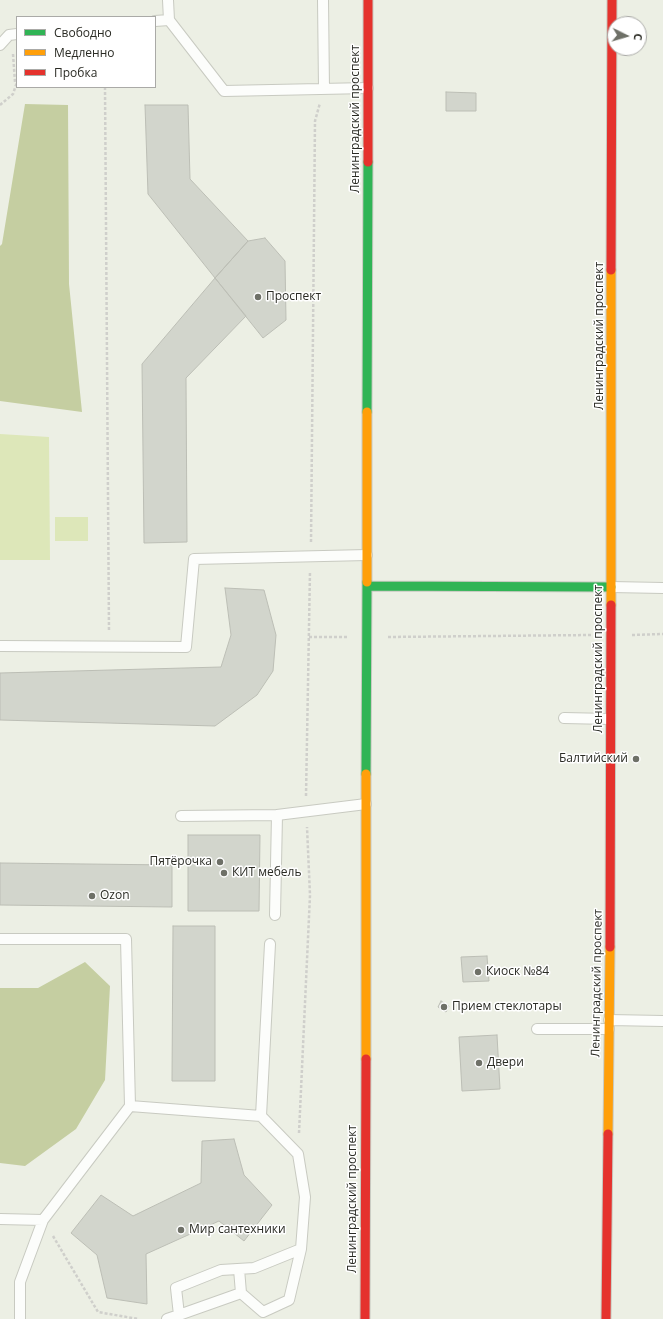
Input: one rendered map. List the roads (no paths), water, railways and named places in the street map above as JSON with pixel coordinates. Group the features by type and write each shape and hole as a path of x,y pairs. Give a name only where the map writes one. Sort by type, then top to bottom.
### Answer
{"main road":[{"name":"Ленинградский проспект","path":"365,1319 368,0"},
{"name":"Ленинградский проспект","path":"606,1319 611,635 612,0"},
{"path":"367,586 611,588"}],"lane":[{"path":"168,0 168,20 224,91 368,88"},
{"path":"323,0 324,89"},
{"path":"156,21 168,20"},
{"path":"0,45 9,35 16,34"},
{"path":"0,646 186,647 194,559 367,555"},
{"path":"611,588 663,588"},
{"path":"564,718 610,719"},
{"path":"181,816 277,815 366,804"},
{"path":"275,915 277,815"},
{"path":"0,939 126,939 130,1106 43,1220 20,1282 20,1319"},
{"path":"261,1116 270,944"},
{"path":"537,1029 663,1021"},
{"path":"130,1106 261,1116 298,1154 305,1197 301,1249 289,1300 263,1312 241,1293 239,1269"},
{"path":"0,1219 43,1220"},
{"path":"178,1315 176,1288 221,1270 254,1268 301,1249"},
{"path":"166,1319 241,1293"}],"place":[{"name":"Проспект","path":"258,297"},
{"name":"Балтийский","path":"636,759"},
{"name":"Пятёрочка","path":"220,862"},
{"name":"КИТ мебель","path":"224,873"},
{"name":"Ozon","path":"92,896"},
{"name":"Киоск №84","path":"478,972"},
{"name":"Прием стеклотары","path":"444,1007"},
{"name":"Двери","path":"479,1063"},
{"name":"Мир сантехники","path":"181,1230"}]}
